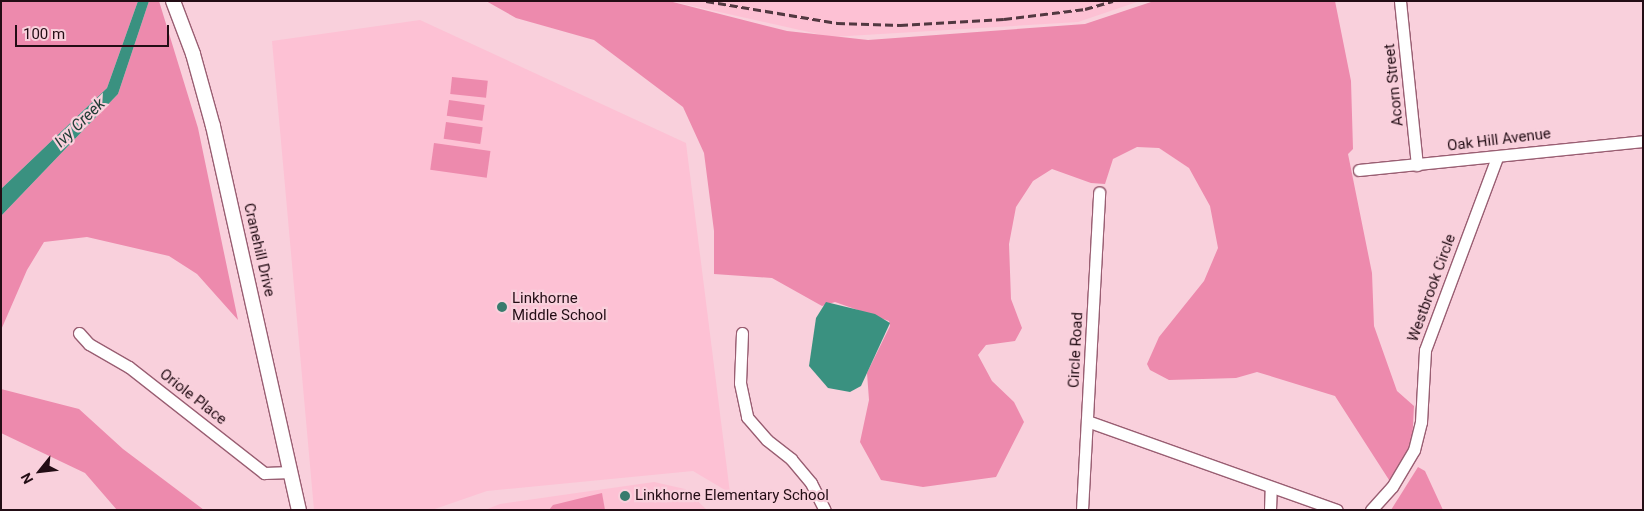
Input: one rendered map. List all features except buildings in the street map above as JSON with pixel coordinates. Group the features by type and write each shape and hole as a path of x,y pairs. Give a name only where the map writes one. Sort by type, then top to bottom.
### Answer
{"main road":[{"name":"Cranehill Drive","path":"174,5 193,54 213,126 299,510"}],"street":[{"name":"Acorn Street","path":"1400,1 1417,165"},
{"name":"Oak Hill Avenue","path":"1359,170 1497,157 1551,148 1643,141"},
{"name":"Westbrook Circle","path":"1371,510 1392,487 1414,450 1421,422 1425,350 1497,157"},
{"name":"Circle Road","path":"1082,510 1099,192"},
{"name":"Oriole Place","path":"80,333 89,344 129,367 264,473 291,472"},
{"path":"742,333 740,383 747,417 767,440 791,459 811,483 825,510"},
{"path":"1087,421 1337,510"},
{"path":"1270,510 1271,487"}],"shaded area":[{"path":"1,1 138,1 107,88 1,189"},
{"path":"149,1 159,1 198,128 238,320 197,274 169,256 87,237 44,242 27,270 1,330 1,216 118,94"},
{"path":"486,1 669,1 787,31 868,40 1085,24 1154,1 1335,1 1351,81 1353,149 1348,154 1372,273 1374,326 1397,391 1414,406 1412,444 1391,483 1335,396 1257,372 1236,378 1169,380 1150,370 1147,364 1159,337 1204,281 1218,248 1210,206 1189,168 1159,148 1137,147 1113,159 1105,184 1091,183 1052,169 1033,181 1016,207 1009,244 1011,299 1022,328 1015,341 986,345 978,355 992,381 1014,402 1024,422 996,477 923,487 881,480 860,442 869,400 867,373 890,326 889,321 835,302 822,306 772,278 714,274 714,231 704,153 683,107 594,40 516,18"},
{"path":"670,1 1140,1 1078,22 831,37"},
{"name":"Linkhorne Middle School","path":"420,20 686,143 730,493 693,471 487,491 432,510 314,510 272,41"},
{"path":"452,77 488,81 486,98 450,94"},
{"path":"449,100 485,105 482,121 447,116"},
{"path":"446,122 483,127 480,144 444,139"},
{"path":"434,143 490,151 487,178 430,170"},
{"path":"1,389 79,409 123,449 204,510 117,510 85,473 1,433"},
{"path":"1418,467 1425,471 1443,510 1391,510"},
{"name":"Linkhorne Elementary School","path":"654,482 685,489 707,510 485,510 500,504"},
{"path":"602,493 605,510 549,510 553,505"}],"water":[{"name":"Ivy Creek","path":"138,1 149,1 118,94 1,216 1,189 107,88"},
{"path":"826,302 875,314 890,323 861,386 850,392 828,388 809,366 816,318"}],"railway":[{"path":"706,1 837,23 900,25 1004,19 1085,9 1113,1"}],"place":[{"name":"Linkhorne Middle School","path":"502,307"},
{"name":"Linkhorne Elementary School","path":"625,496"}]}
